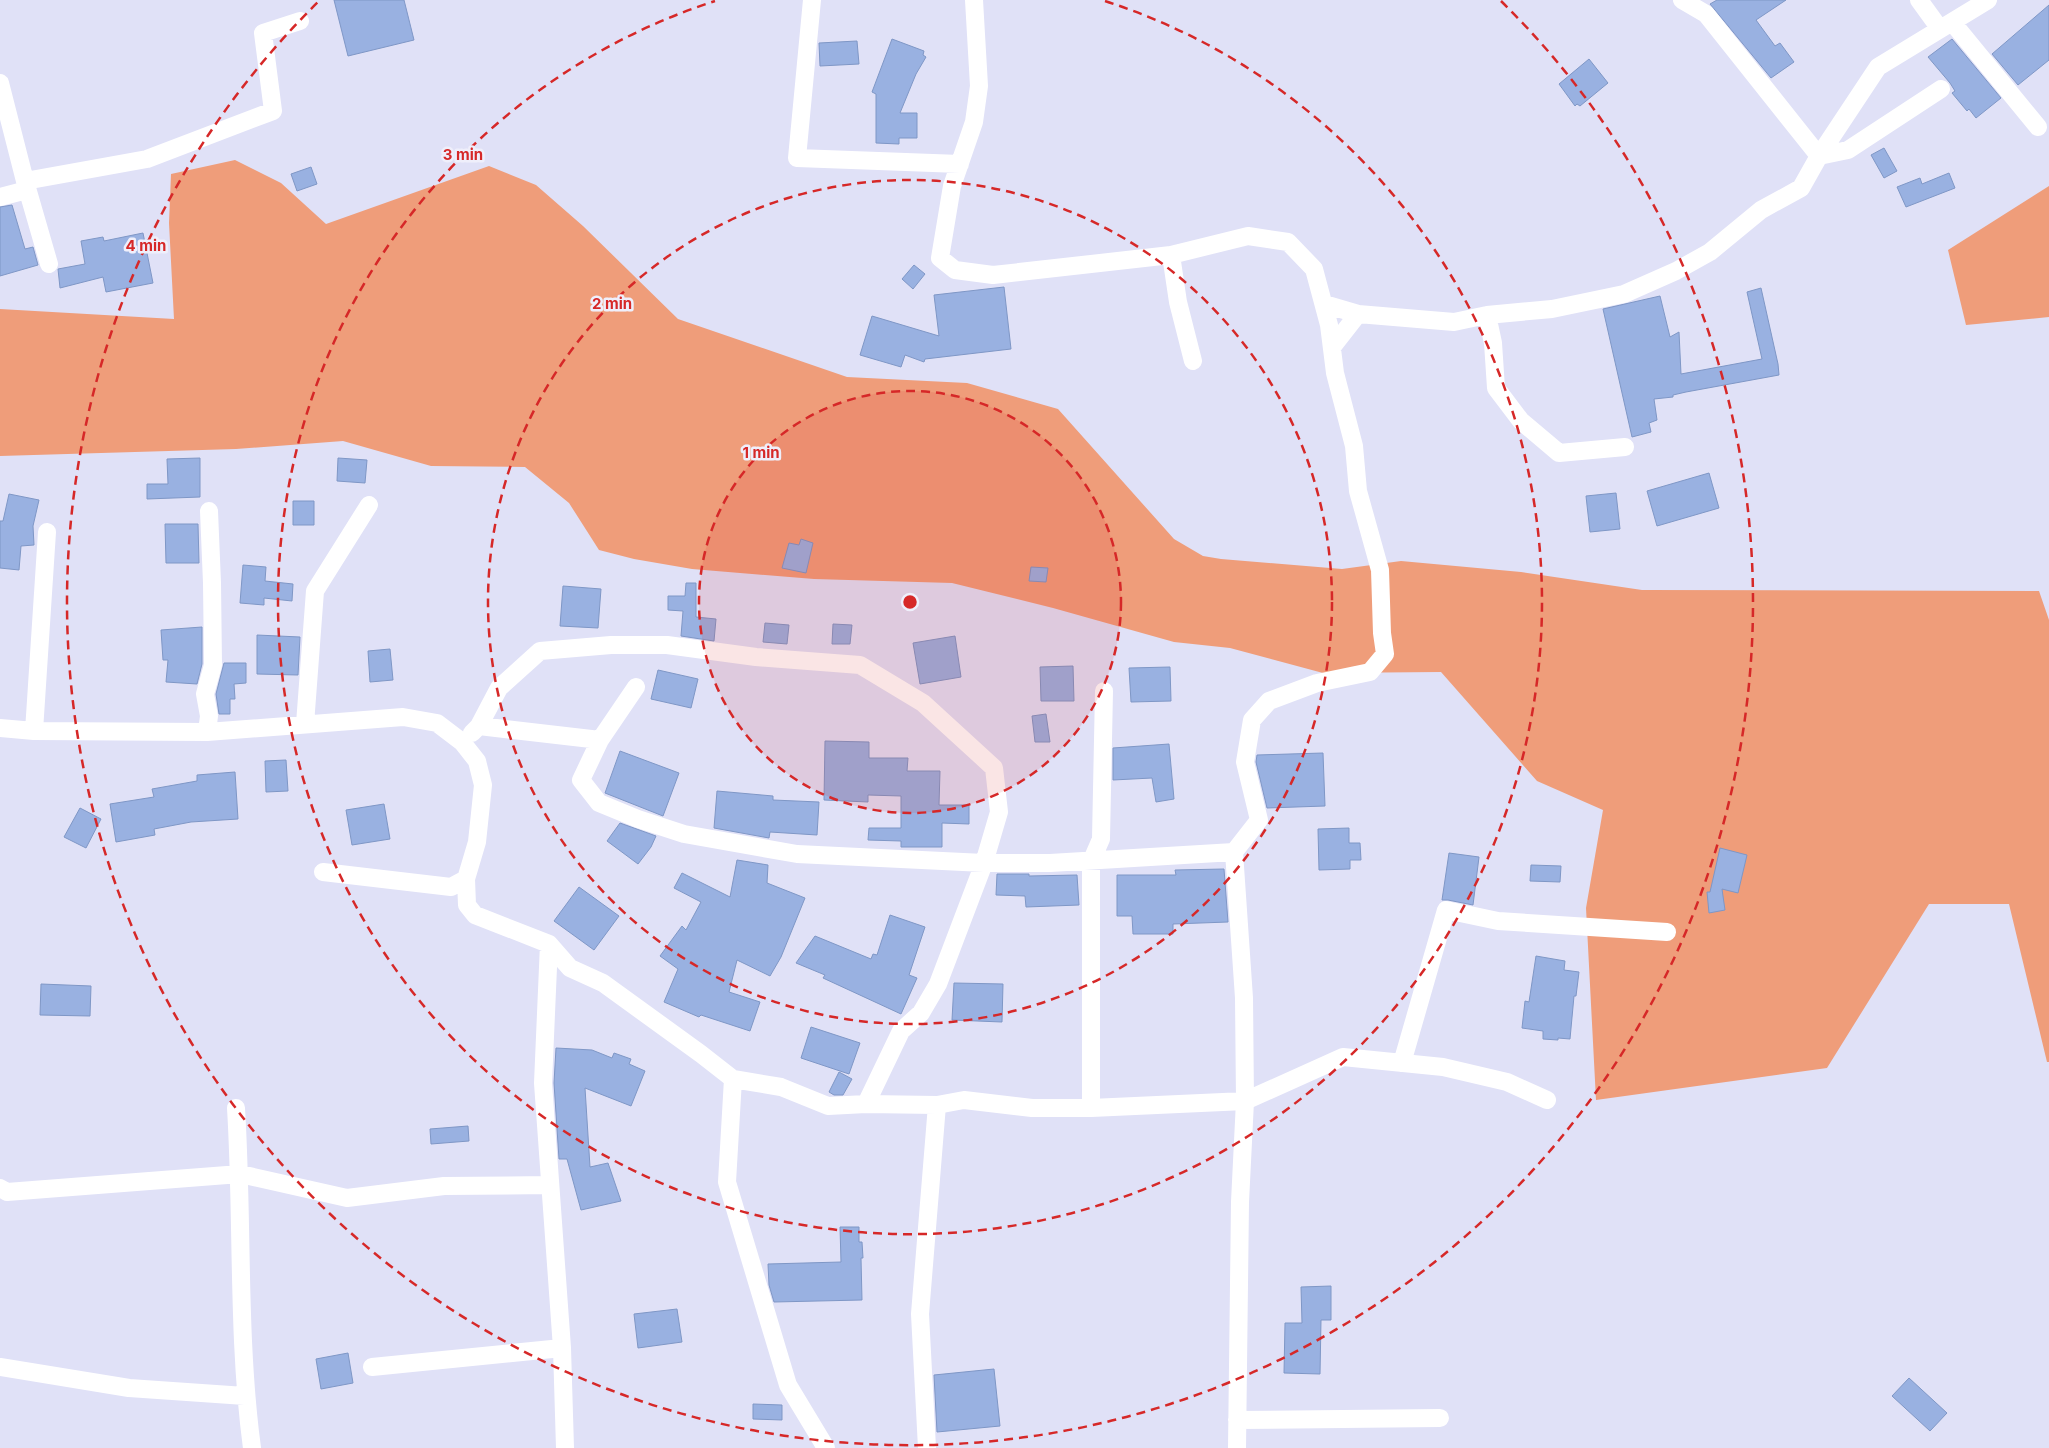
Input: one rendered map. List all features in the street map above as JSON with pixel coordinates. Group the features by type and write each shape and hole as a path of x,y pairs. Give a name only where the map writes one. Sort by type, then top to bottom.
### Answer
{"street":[{"path":"812,0 797,158 960,164"},
{"path":"974,0 978,86 974,122 952,186 940,258 955,270 993,275 1170,255 1248,236 1288,242 1314,269 1324,304 1333,346 1335,373 1354,446 1358,491 1380,570 1382,633 1385,654 1370,672 1317,683 1269,701 1252,720 1245,762 1260,820 1234,852 1244,998 1245,1101 1240,1202 1237,1448"},
{"path":"1682,0 1706,14 1819,156"},
{"path":"1919,0 1946,26 2038,127"},
{"path":"1324,304 1358,314 1454,322 1487,316 1552,309 1624,294 1676,272 1710,252 1761,210 1801,188 1819,156 1878,67 1988,0"},
{"path":"0,197 26,185 147,159 273,111 263,33 300,21"},
{"path":"0,83 26,185 49,264"},
{"path":"1819,156 1848,150 1941,89"},
{"path":"1170,255 1178,302 1193,361"},
{"path":"1333,346 1358,314"},
{"path":"1487,316 1493,343 1496,388 1520,421 1558,453 1625,448"},
{"path":"305,724 315,591 369,505"},
{"path":"207,732 209,716 205,694 213,665 209,511"},
{"path":"34,731 47,532"},
{"path":"462,742 479,726 500,688 540,651 611,645 667,645 756,657 860,665 923,703 994,768 999,812 984,863 938,984 921,1013 901,1031 866,1104"},
{"path":"636,687 600,740 580,780 599,803 684,834 797,854 984,863 1092,862 1234,852"},
{"path":"1091,1108 1092,862 1101,838 1104,691"},
{"path":"0,728 34,731 207,732 403,717 437,723 462,742 477,761 483,786 477,842 466,879 467,905 475,914 549,944 570,968 603,983 701,1054 733,1080 781,1087 828,1106 866,1104 937,1105 964,1100 1032,1108 1091,1108 1245,1101 1344,1057 1443,1067 1507,1082 1546,1100"},
{"path":"479,726 600,740"},
{"path":"323,872 451,887 466,879"},
{"path":"1402,1063 1446,910 1498,921 1667,932"},
{"path":"549,944 543,1083 562,1348 565,1448"},
{"path":"733,1080 728,1182 788,1386 826,1448"},
{"path":"927,1448 920,1314 937,1105"},
{"path":"236,1108 240,1174 245,1396 252,1448"},
{"path":"0,1188 7,1192 240,1174 347,1198 444,1186 550,1185"},
{"path":"372,1367 562,1348"},
{"path":"0,1367 129,1388 245,1396"},
{"path":"1237,1420 1440,1418"}],"shaded area":[{"path":"235,160 281,183 326,224 489,166 536,185 583,226 678,319 847,377 967,383 1058,409 1174,539 1203,556 1342,569 1401,561 1521,572 1642,590 2039,591 2049,620 2049,1062 2047,1062 2009,904 1929,904 1827,1068 1596,1100 1586,908 1603,810 1537,781 1441,672 1323,673 1230,648 1174,642 1053,608 952,583 814,579 692,569 634,559 599,550 569,503 525,467 431,466 343,441 236,449 0,456 0,309 174,319 169,223 171,174"},
{"path":"2049,186 2049,317 1966,325 1948,250"}],"building":[{"path":"334,0 404,0 414,40 348,56"},
{"path":"1717,0 1786,0 1756,20 1775,46 1780,43 1794,62 1771,78 1710,4"},
{"path":"2049,5 2049,60 2018,85 1992,54"},
{"path":"892,39 924,51 923,55 926,57 916,74 900,113 917,113 917,138 899,138 899,144 876,143 876,94 872,92"},
{"path":"1952,39 2001,98 1976,118 1969,109 1967,111 1952,93 1955,91 1950,83 1928,57"},
{"path":"857,41 859,64 820,66 819,43"},
{"path":"1589,59 1608,83 1580,106 1577,104 1575,106 1559,84"},
{"path":"1884,148 1897,171 1884,178 1871,155"},
{"path":"311,167 317,184 297,191 291,174"},
{"path":"1949,173 1955,188 1906,207 1897,187 1920,178 1922,184"},
{"path":"12,205 25,249 33,247 38,265 0,276 0,207"},
{"path":"143,233 153,283 106,292 103,277 60,288 58,269 85,264 81,241 103,237 104,241"},
{"path":"914,265 925,274 913,289 902,279"},
{"path":"1004,287 1011,349 925,359 924,362 905,355 901,367 860,355 872,316 939,336 934,295"},
{"path":"1761,288 1779,375 1686,392 1673,395 1673,397 1654,399 1657,420 1649,423 1651,432 1632,437 1603,309 1660,296 1670,337 1679,332 1681,374 1762,359 1747,292"},
{"path":"200,458 200,497 147,499 147,484 168,484 167,459"},
{"path":"338,458 367,460 365,483 337,481"},
{"path":"1709,473 1719,508 1657,526 1647,491"},
{"path":"1616,493 1620,529 1590,532 1586,496"},
{"path":"9,494 39,500 33,526 34,545 21,546 19,570 0,568 0,521 3,521"},
{"path":"293,501 314,501 314,525 293,525"},
{"path":"165,524 198,524 199,563 166,563"},
{"path":"801,539 813,543 806,573 782,568 789,543 799,545"},
{"path":"243,565 266,567 265,581 293,584 292,601 264,598 264,605 240,603"},
{"path":"1031,567 1048,568 1046,582 1029,581"},
{"path":"686,583 696,583 696,617 716,619 714,641 681,636 683,611 668,610 668,596 685,596"},
{"path":"563,586 601,589 598,628 560,626"},
{"path":"765,623 789,625 787,644 763,642"},
{"path":"833,624 852,625 850,644 832,644"},
{"path":"202,627 202,664 197,684 166,682 168,660 163,660 161,630"},
{"path":"257,635 300,637 298,675 257,674"},
{"path":"955,636 961,677 920,684 913,643"},
{"path":"390,649 393,680 370,682 368,651"},
{"path":"224,663 246,663 246,683 234,684 235,699 230,699 230,714 219,714 216,694"},
{"path":"1073,666 1074,701 1041,701 1040,667"},
{"path":"1170,667 1171,701 1131,702 1129,668"},
{"path":"658,670 698,679 691,708 651,699"},
{"path":"1046,714 1050,742 1035,742 1032,716"},
{"path":"825,741 869,742 869,758 908,758 907,771 940,771 939,805 969,805 969,824 942,823 942,847 901,847 901,841 868,840 869,828 901,828 901,796 868,795 868,802 824,800"},
{"path":"1169,744 1174,799 1156,802 1152,778 1113,780 1113,748"},
{"path":"620,751 679,773 663,816 605,793"},
{"path":"1323,753 1325,806 1267,808 1256,762 1257,755"},
{"path":"286,760 288,791 266,792 265,761"},
{"path":"235,772 238,819 191,822 154,829 155,835 116,842 110,804 154,797 152,789 197,781 197,775"},
{"path":"717,791 773,796 773,800 819,802 817,835 770,832 769,838 714,828"},
{"path":"384,804 390,839 352,845 346,810"},
{"path":"80,808 101,819 86,848 64,837"},
{"path":"620,823 656,836 651,847 638,864 607,841"},
{"path":"1349,828 1349,843 1360,843 1361,860 1350,860 1350,869 1319,870 1318,829"},
{"path":"1720,848 1747,855 1738,893 1722,889 1725,910 1709,913 1707,892 1710,892"},
{"path":"1449,853 1479,857 1473,905 1442,900"},
{"path":"737,860 768,865 767,883 805,898 781,957 770,976 737,960 729,992 760,1002 750,1031 701,1015 699,1017 664,1002 678,969 660,956 682,926 686,930 701,902 674,888 682,873 730,897"},
{"path":"1531,865 1561,866 1560,882 1530,881"},
{"path":"1224,869 1228,922 1173,924 1173,934 1133,934 1132,916 1117,916 1117,875 1176,875 1175,870"},
{"path":"997,874 1029,874 1029,876 1077,875 1079,905 1026,907 1025,896 996,895"},
{"path":"579,887 619,916 594,950 554,921"},
{"path":"890,915 925,927 909,975 917,978 901,1014 823,978 825,975 796,963 815,936 871,959 873,954 877,955"},
{"path":"1536,956 1565,961 1564,970 1579,972 1576,996 1574,996 1570,1039 1543,1039 1543,1031 1522,1028 1525,1001 1529,1002"},
{"path":"954,983 1003,984 1002,1022 952,1020"},
{"path":"41,984 91,986 90,1016 40,1015"},
{"path":"811,1027 860,1043 849,1074 801,1058"},
{"path":"556,1048 592,1050 612,1058 614,1053 631,1059 629,1064 645,1071 631,1106 585,1088 590,1167 608,1163 621,1201 581,1210 567,1159 559,1159 554,1083"},
{"path":"839,1072 852,1079 843,1095 834,1095 829,1092"},
{"path":"468,1126 469,1141 431,1144 430,1129"},
{"path":"840,1227 859,1227 859,1242 862,1242 863,1258 861,1258 862,1300 774,1302 769,1285 768,1264 841,1262"},
{"path":"1331,1286 1331,1320 1321,1320 1320,1374 1284,1373 1285,1323 1302,1323 1301,1287"},
{"path":"677,1309 682,1342 638,1348 634,1314"},
{"path":"348,1353 353,1383 321,1389 316,1359"},
{"path":"994,1369 1000,1426 937,1432 934,1375"},
{"path":"1909,1378 1947,1413 1930,1431 1892,1396"},
{"path":"753,1404 782,1405 782,1420 753,1419"}]}
